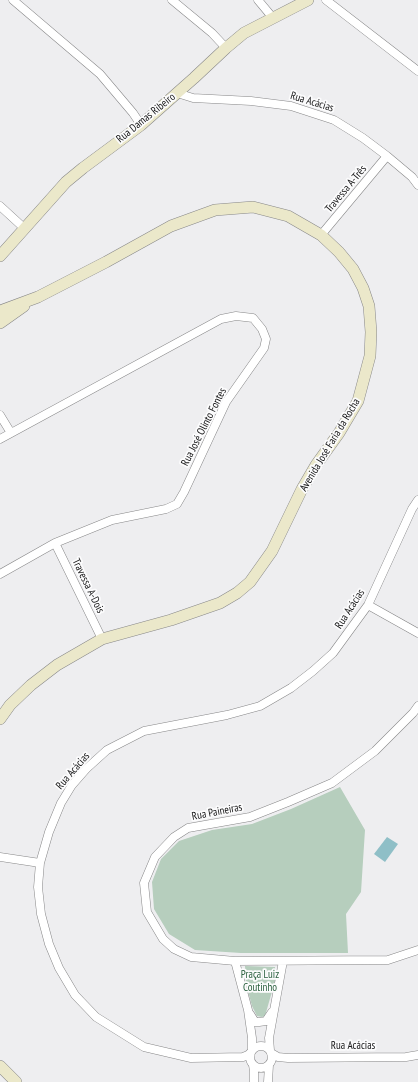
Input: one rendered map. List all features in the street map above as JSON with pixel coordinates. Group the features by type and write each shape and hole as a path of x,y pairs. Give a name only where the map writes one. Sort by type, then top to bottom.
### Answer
{"street":[{"path":"13,0 100,74 133,113 141,125"},
{"path":"172,0 212,33 226,48"},
{"path":"258,0 273,18"},
{"name":"Rua Damas Ribeiro","path":"0,256 66,182 141,125 244,33 308,0"},
{"path":"326,0 418,71"},
{"name":"Rua Acácias","path":"177,93 193,98 251,100 291,106 314,112 334,120 363,138 412,177 418,185"},
{"name":"Travessa A-Três","path":"321,235 387,156"},
{"path":"0,206 24,228"},
{"name":"Avenida José Faria da Rocha","path":"0,312 38,297 171,226 215,210 253,207 288,216 321,235 339,252 353,269 362,288 369,306 371,332 370,356 358,401 339,433 316,465 302,489 272,551 250,582 237,593 220,603 171,620 102,639 57,665 31,685 10,705 0,719"},
{"name":"Avenida José Faria da Rocha","path":"0,323 38,297"},
{"name":"Rua José Olinto Fontes","path":"0,439 221,320 236,316 253,318 262,329 266,339 264,348 226,402 177,504 166,509 112,520 55,543 0,574"},
{"path":"0,414 11,433"},
{"name":"Rua Acácias","path":"251,1051 248,1055 238,1057 191,1058 144,1047 96,1017 75,995 59,968 49,944 41,914 38,887 40,863 49,832 61,803 72,785 86,769 108,750 144,731 227,715 260,706 291,688 313,672 333,653 368,605 412,509 418,500"},
{"name":"Travessa A-Dois","path":"55,543 102,639"},
{"path":"368,605 418,633"},
{"name":"Rua Paineiras","path":"418,706 376,751 332,783 250,817 188,828 174,837 155,856 144,883 144,897 147,912 163,939 174,949 191,957 235,961 388,960 418,950"},
{"path":"0,857 40,863"},
{"path":"235,961 248,1010 252,1038 249,1058 254,1071 254,1082"},
{"path":"268,1082 272,1059 269,1038 283,961"},
{"path":"248,1010 255,1022 259,1022 266,1021 275,1008"},
{"path":"251,1051 261,1046 267,1047 271,1052"},
{"name":"Rua Acácias","path":"271,1052 278,1057 288,1058"},
{"name":"Rua Acácias","path":"270,1064 278,1059 288,1058 406,1057 418,1055"},
{"name":"Rua Acácias","path":"238,1057 244,1058 252,1064"},
{"path":"252,1064 261,1068 270,1064"},
{"path":"0,1066 16,1082"}],"green space":[{"path":"340,787 365,830 361,892 346,914 348,953 241,953 195,950 169,934 154,909 152,882 161,859 179,841 212,830 252,824 291,809"},
{"name":"Praça Luiz Coutinho","path":"245,966 275,967 275,981 265,1016 257,1016 252,1006 246,984"}],"water":[{"path":"387,837 398,844 385,862 374,854"}]}
